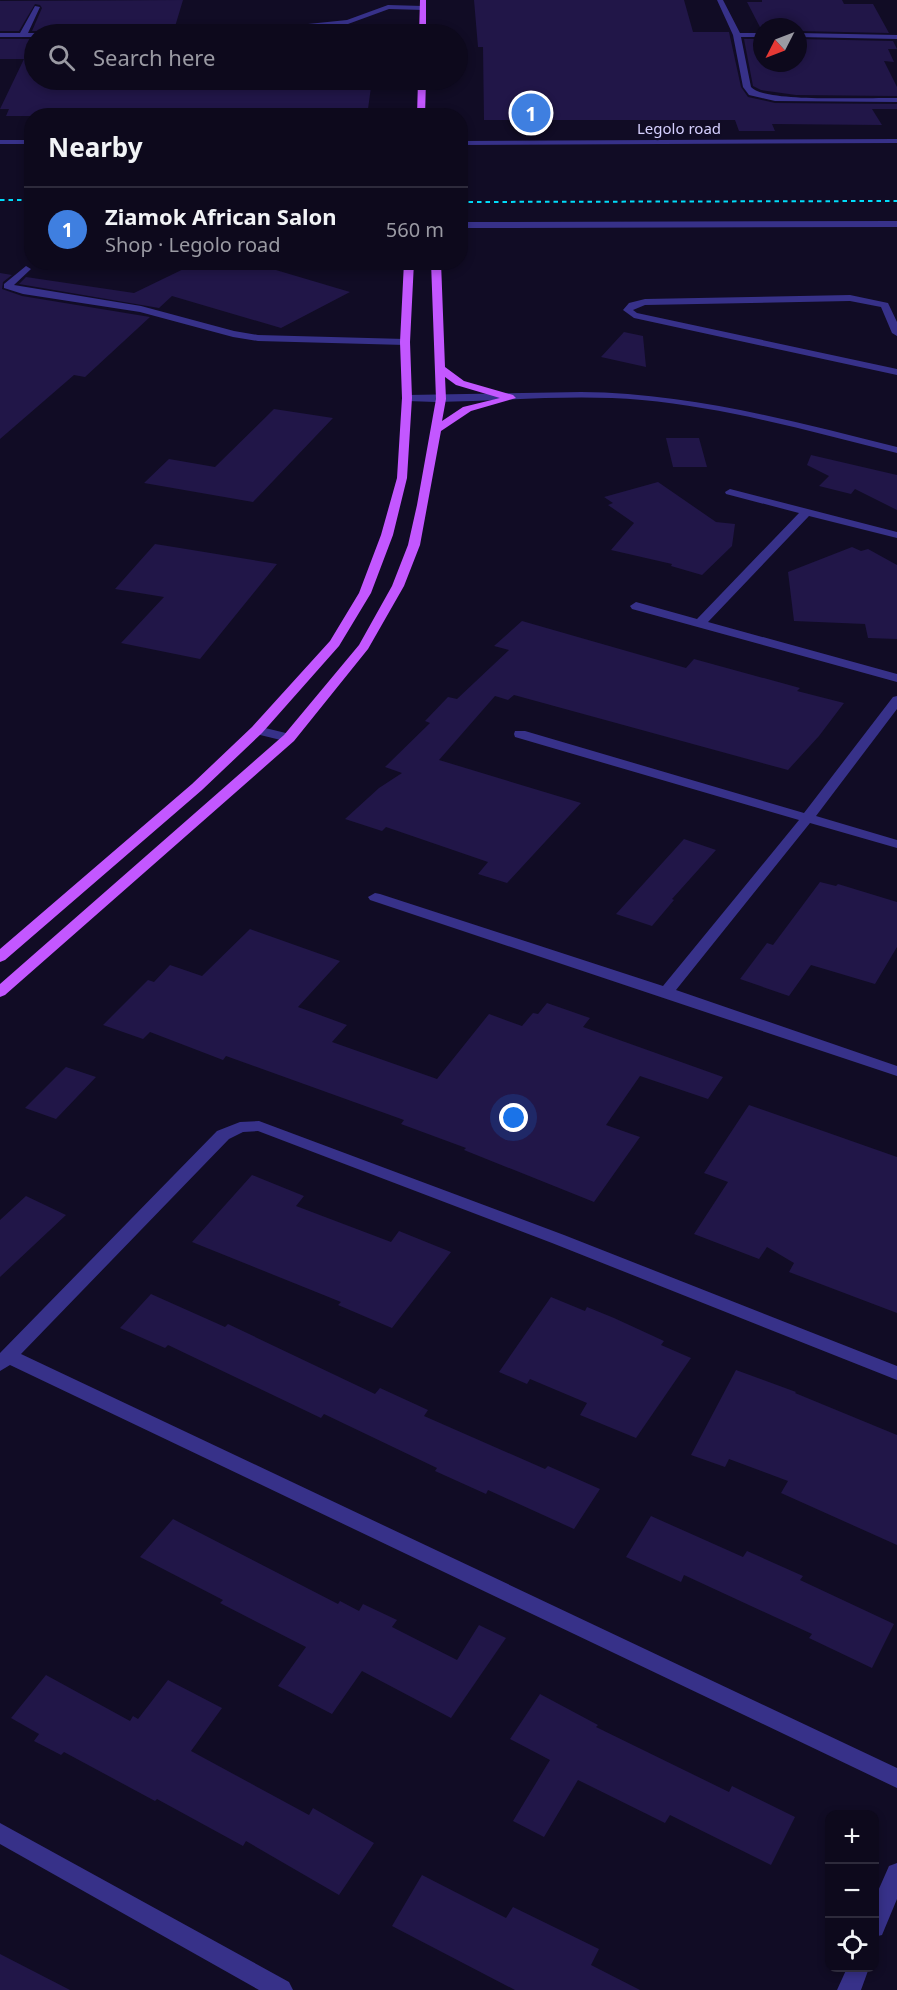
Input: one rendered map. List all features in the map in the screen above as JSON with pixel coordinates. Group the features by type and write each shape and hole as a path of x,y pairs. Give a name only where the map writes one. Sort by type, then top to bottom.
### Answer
{"main road":[{"path":"423,4 423,24"},
{"path":"421,108 422,90"},
{"path":"0,957 197,787 257,730 335,643 365,593 387,535 402,478 407,398 405,342 410,270"},
{"path":"0,992 289,738 364,646 398,586 414,545 423,505 441,399 436,270"},
{"path":"441,369 460,383 512,398"},
{"path":"434,431 467,409 512,398"}],"street":[{"path":"720,0 737,35 747,87 752,93 775,99 897,100"},
{"path":"300,24 348,22 388,7 423,4"},
{"path":"28,24 37,7"},
{"path":"0,35 23,35"},
{"path":"737,35 753,35"},
{"path":"807,35 897,37"},
{"name":"Legolo road","path":"468,143 897,141"},
{"path":"0,142 24,142"},
{"path":"468,225 897,224"},
{"path":"25,270 7,286 22,291 141,309 233,334 258,338 405,342"},
{"path":"897,333 885,305 850,298 645,302 632,305 628,310 634,315 897,372"},
{"path":"407,398 613,396 673,400 710,406 897,450"},
{"path":"730,492 897,535"},
{"path":"700,623 805,513"},
{"path":"636,606 897,678"},
{"path":"666,992 807,818 897,700"},
{"path":"257,730 289,738"},
{"path":"520,734 897,844"},
{"path":"375,897 666,992 897,1071"},
{"path":"897,1373 569,1244 259,1126 240,1127 223,1135 4,1360 897,1778"},
{"path":"0,1833 280,1990"},
{"path":"878,1918 897,1873"},
{"path":"849,1990 856,1972"}],"building":[{"path":"183,0 176,24 35,24 42,8 35,4 19,31 0,31 0,1"},
{"path":"474,0 684,0 693,32 729,32 741,87 748,97 775,103 897,104 897,109 872,109 882,125 772,124 775,131 739,131 735,120 484,120 483,47 478,47"},
{"path":"762,0 842,0 844,4 873,4 889,33 807,31 807,18 755,18 747,2 762,2"},
{"path":"0,39 24,39 24,59 0,59"},
{"path":"744,39 753,39 753,72 807,72 807,39 893,41 897,49 888,49 894,62 884,61 897,87 897,96 796,95 761,90 753,86"},
{"path":"24,59 24,90 371,90 368,108 24,108 24,116 6,116 9,109 0,109"},
{"path":"181,270 276,270 350,292 281,328 172,296 159,308 19,284 26,277 134,293"},
{"path":"0,273 12,275 3,282 2,289 22,296 150,317 85,377 74,375 0,439"},
{"path":"624,332 643,336 646,367 601,357"},
{"path":"274,409 333,418 253,502 144,483 169,459 215,467"},
{"path":"666,438 699,438 707,467 673,467"},
{"path":"811,455 897,475 897,510 855,489 851,494 819,486 829,476 807,465"},
{"path":"658,482 716,522 735,524 732,546 702,575 671,566 672,564 611,550 634,523 608,505 613,503 604,497"},
{"path":"155,544 277,564 200,659 121,643 164,597 115,589"},
{"path":"852,547 861,551 868,549 897,565 897,639 868,638 865,624 794,621 788,572"},
{"path":"522,621 686,668 694,659 800,688 797,691 844,703 819,736 788,770 514,695 508,700 495,696 439,760 581,803 507,883 478,874 488,862 386,827 382,831 345,819 379,788 402,773 385,767 430,723 425,721 448,697 457,699 509,650 494,646"},
{"path":"684,839 716,850 672,899 674,900 652,926 616,914"},
{"path":"820,882 836,886 838,884 897,902 897,947 875,984 811,965 789,996 740,979 767,943 773,945"},
{"path":"250,929 340,961 298,1007 347,1025 332,1042 437,1079 489,1014 522,1026 533,1013 538,1014 547,1003 590,1018 583,1027 723,1077 708,1099 640,1076 606,1125 640,1137 594,1202 464,1150 466,1148 401,1124 404,1120 226,1056 223,1060 150,1032 143,1039 103,1025 148,980 154,982 170,965 202,976"},
{"path":"66,1067 96,1077 56,1119 25,1108"},
{"path":"749,1105 897,1157 897,1313 789,1272 794,1263 767,1247 759,1259 694,1234 728,1182 704,1173"},
{"path":"252,1175 304,1196 296,1206 391,1242 399,1231 451,1252 392,1328 338,1305 341,1302 192,1242"},
{"path":"26,1196 66,1215 0,1277 0,1220"},
{"path":"151,1294 225,1327 228,1324 375,1394 380,1388 428,1410 424,1416 545,1469 548,1466 600,1489 574,1529 488,1490 486,1494 435,1471 437,1468 324,1414 321,1418 168,1345 165,1348 120,1328"},
{"path":"551,1297 585,1311 587,1307 614,1318 664,1341 661,1345 691,1358 636,1438 580,1415 587,1403 530,1379 527,1384 499,1372"},
{"path":"736,1370 796,1392 897,1435 897,1545 781,1493 788,1481 729,1459 725,1467 691,1455"},
{"path":"651,1516 743,1557 747,1551 803,1576 800,1580 894,1624 872,1668 809,1638 812,1634 684,1575 681,1582 626,1557"},
{"path":"173,1519 338,1604 340,1601 359,1611 363,1604 397,1620 392,1627 457,1660 479,1625 506,1638 451,1718 362,1671 332,1714 278,1686 306,1647 220,1603 223,1600 140,1557"},
{"path":"46,1675 130,1721 133,1716 138,1719 168,1680 222,1708 191,1751 309,1815 313,1808 374,1843 339,1895 246,1841 243,1846 64,1752 61,1755 34,1741 39,1734 11,1718"},
{"path":"540,1694 598,1725 596,1727 729,1792 732,1786 795,1817 771,1865 670,1815 665,1823 578,1780 544,1837 513,1821 550,1760 510,1739"},
{"path":"422,1875 506,1918 513,1907 599,1949 591,1965 640,1990 515,1990 392,1926"},
{"path":"0,1954 70,1990 0,1990"}],"railway":[{"path":"0,200 24,200"},
{"path":"468,202 897,201"}],"place":[{"name":"Ziamok African Salon","path":"531,113"}]}
